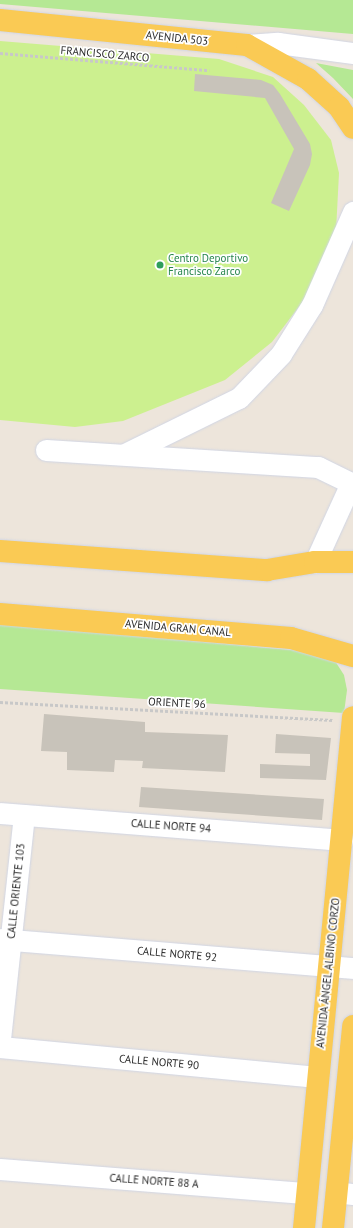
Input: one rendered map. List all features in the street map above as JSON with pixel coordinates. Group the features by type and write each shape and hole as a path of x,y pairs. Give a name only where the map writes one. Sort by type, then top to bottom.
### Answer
{"main road":[{"name":"AVENIDA 503","path":"0,20 247,45"},
{"path":"247,45 308,79 338,107 353,128"},
{"path":"0,551 267,570 315,562 353,562"},
{"name":"AVENIDA GRAN CANAL","path":"0,614 291,638 353,656"},
{"name":"AVENIDA ÁNGEL ALBINO CORZO","path":"304,1228 353,717"},
{"path":"334,1228 345,1193 353,1026"}],"street":[{"name":"AVENIDA 503","path":"247,45 278,43 353,53"},
{"path":"125,454 239,398 281,354 312,305 353,212"},
{"path":"46,450 318,467 352,483 315,562"},
{"name":"CALLE NORTE 94","path":"0,813 342,840"},
{"name":"CALLE ORIENTE 103","path":"0,1040 5,940 24,815"},
{"name":"CALLE NORTE 92","path":"5,940 353,968"},
{"name":"CALLE NORTE 90","path":"0,1047 318,1077"},
{"name":"CALLE NORTE 88 A","path":"0,1169 307,1193"}],"path":[{"name":"FRANCISCO ZARCO","path":"0,53 209,70"},
{"name":"ORIENTE 96","path":"0,702 353,721"}],"green space":[{"path":"0,0 353,0 353,34 0,4"},
{"name":"Centro Deportivo Francisco Zarco","path":"0,41 219,59 273,77 304,105 331,140 339,173 336,231 305,299 272,342 225,380 123,421 75,427 0,420"},
{"path":"316,63 353,70 353,99 333,78"},
{"path":"0,624 303,651 335,661 344,675 347,690 344,713 0,689"}],"building":[{"path":"195,74 261,80 273,85 280,94 310,144 312,154 310,165 289,211 271,203 294,149 265,98 194,91"},
{"path":"44,714 145,722 145,732 228,735 225,772 142,768 143,761 115,760 114,772 67,770 67,752 41,751"},
{"path":"276,734 331,738 326,780 260,778 260,764 310,766 310,754 275,753"},
{"path":"141,787 324,799 322,820 139,807"}],"place":[{"name":"Centro Deportivo Francisco Zarco","path":"160,265"}]}
